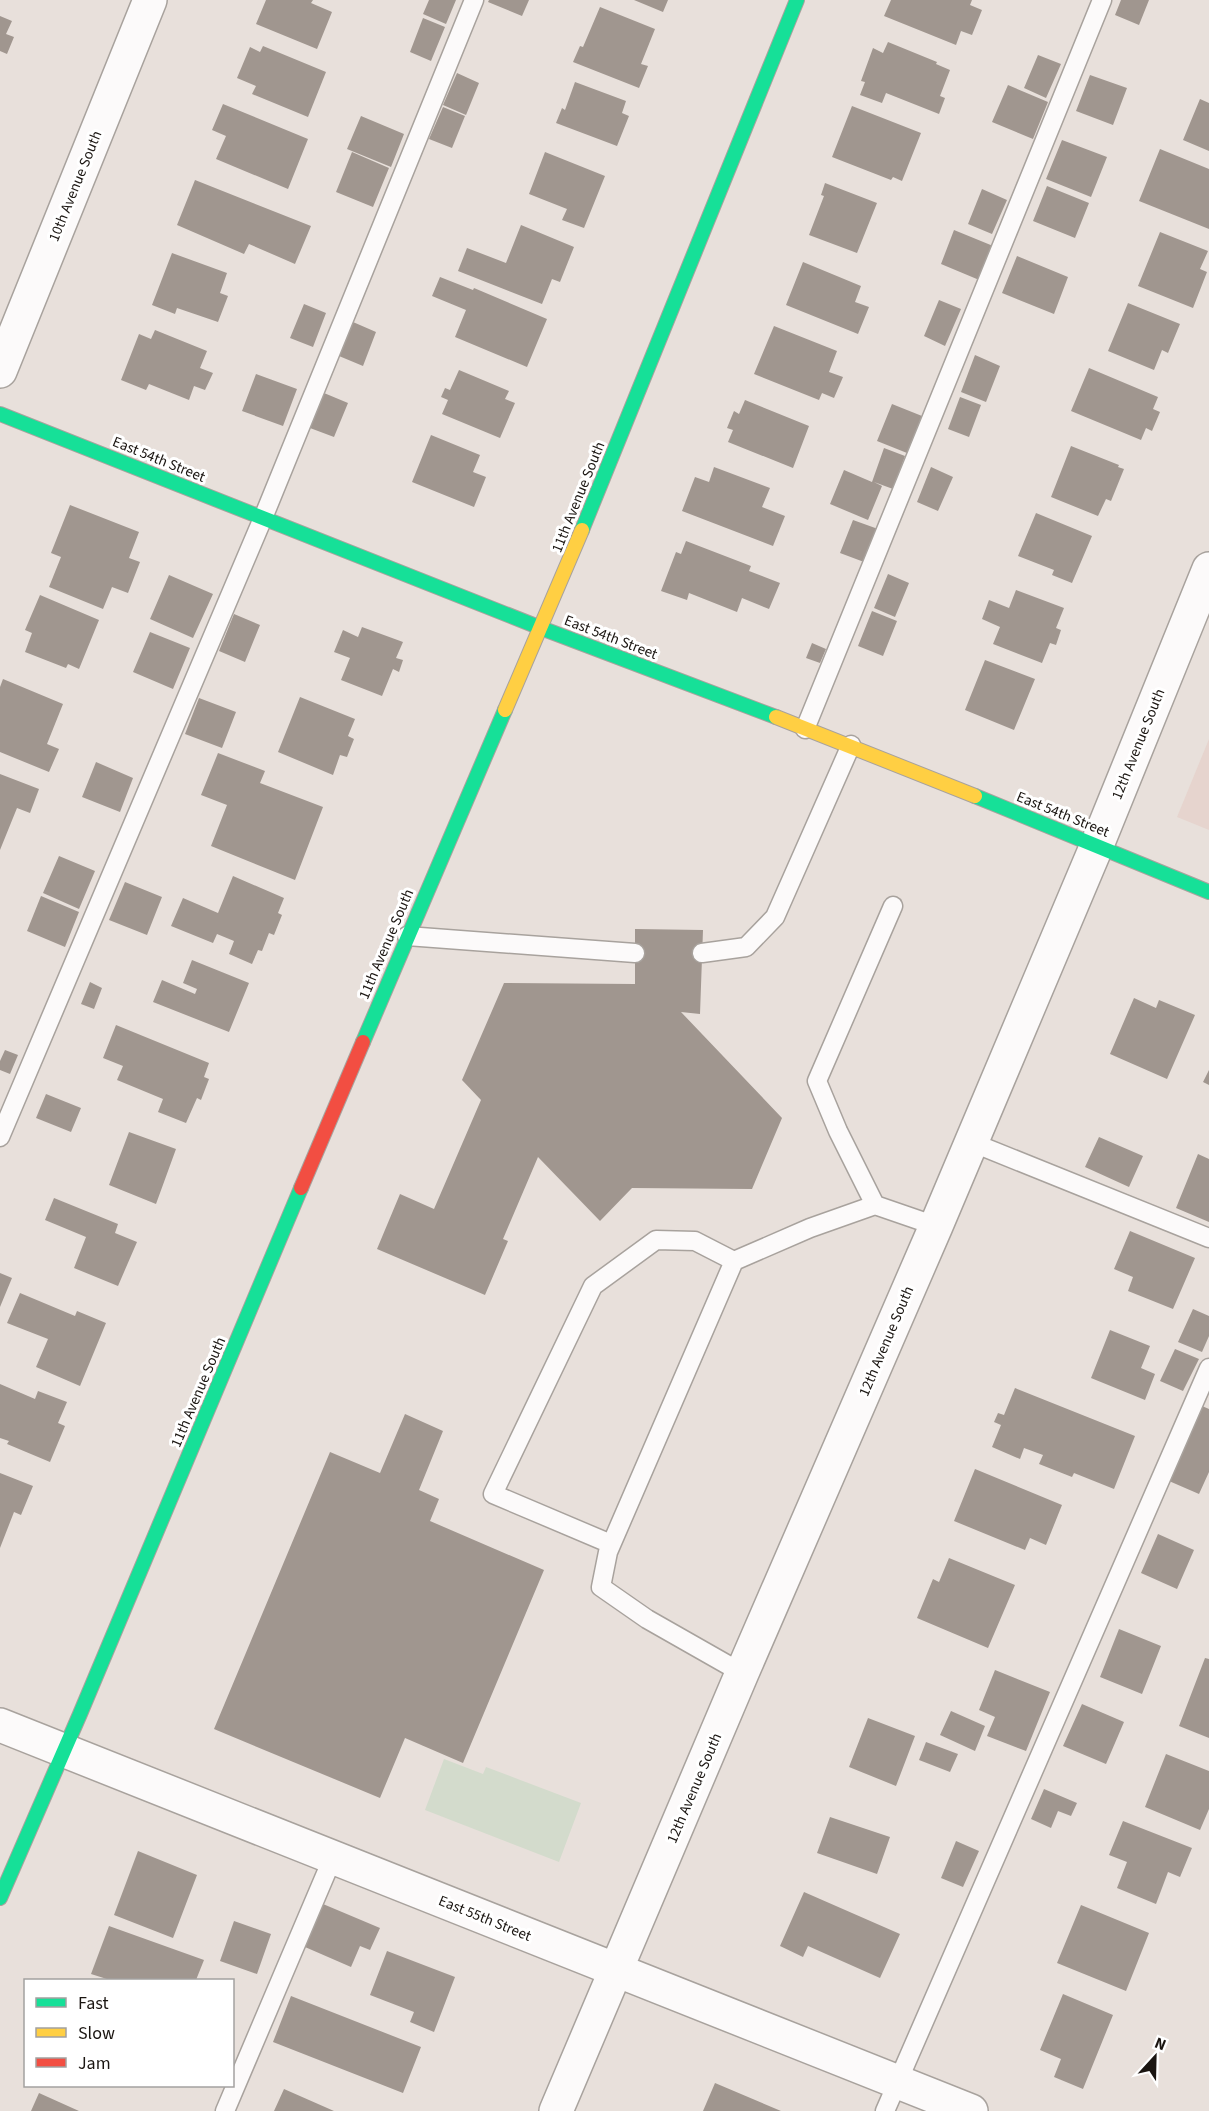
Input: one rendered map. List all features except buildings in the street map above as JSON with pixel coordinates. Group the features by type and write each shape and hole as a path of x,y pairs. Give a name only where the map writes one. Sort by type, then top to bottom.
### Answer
{"street":[{"name":"10th Avenue South","path":"0,371 150,0"},
{"name":"11th Avenue South","path":"0,1898 407,936 541,628 797,0"},
{"name":"East 54th Street","path":"0,414 541,628 850,745 1209,892"},
{"name":"12th Avenue South","path":"556,2111 618,1970 742,1673 936,1226 1097,845 1209,569"},
{"name":"East 55th Street","path":"0,1725 971,2111"}],"lane":[{"path":"0,1137 263,518 474,0"},
{"path":"805,729 1102,0"},
{"path":"702,953 746,947 775,917 850,745"},
{"path":"875,1205 838,1131 817,1081 893,906"},
{"path":"407,936 635,953"},
{"path":"971,1142 1209,1238"},
{"path":"742,1673 647,1619 601,1587 611,1544 734,1261 810,1228 875,1205 936,1226"},
{"path":"611,1544 493,1494 594,1286 656,1240 695,1241 734,1261"},
{"path":"885,2111 1209,1368"},
{"path":"225,2111 333,1857"}],"shaded area":[{"path":"1209,739 1209,830 1177,817"}],"green space":[{"path":"444,1759 483,1774 486,1767 581,1803 559,1862 425,1810"}],"traffic: fast":[{"path":"582,530 797,0"},
{"path":"0,414 541,628 776,717"},
{"path":"363,1042 505,710"},
{"path":"975,796 1209,892"},
{"path":"0,1898 80,1714 301,1188"}],"traffic: slow":[{"path":"505,710 582,530"},
{"path":"776,717 975,796"}],"traffic: jam":[{"path":"301,1188 363,1042"}]}
